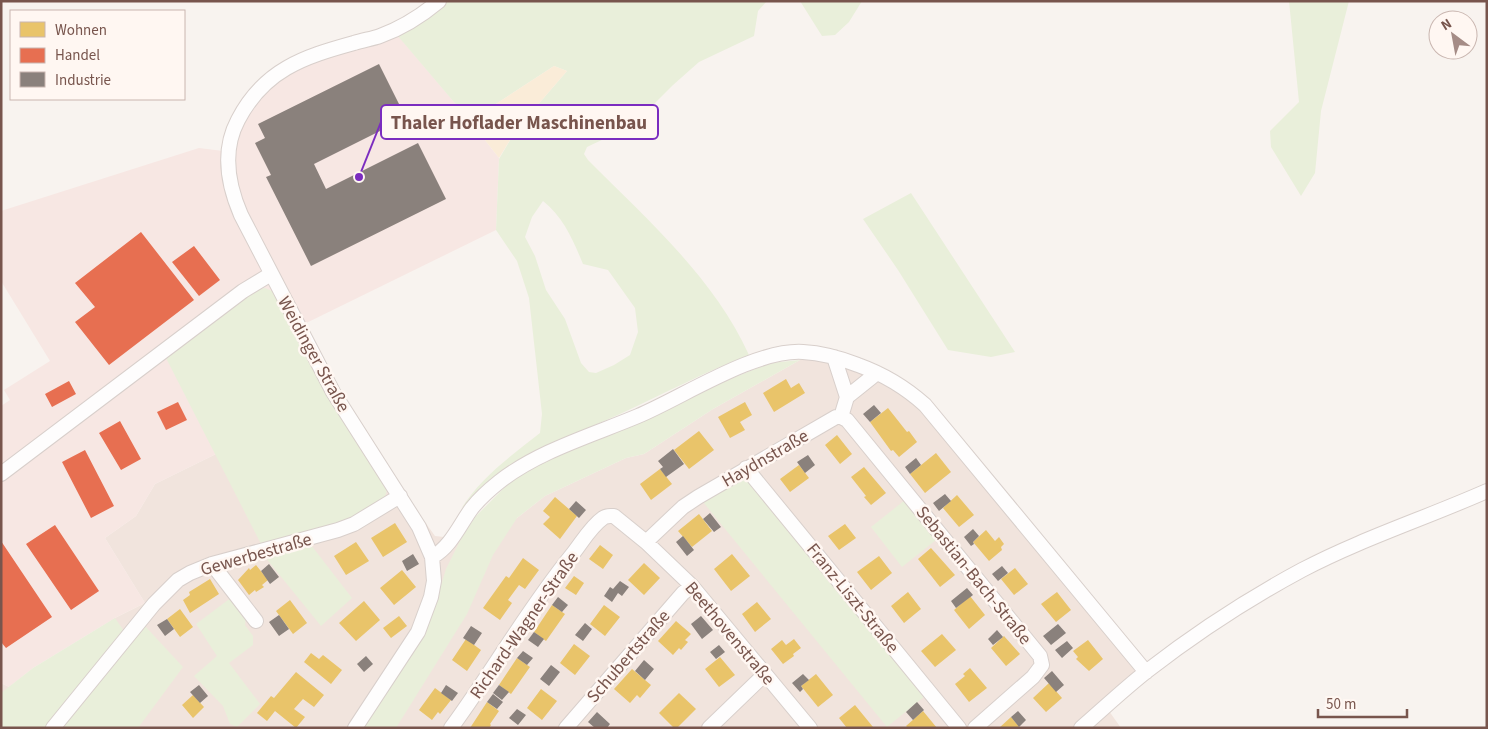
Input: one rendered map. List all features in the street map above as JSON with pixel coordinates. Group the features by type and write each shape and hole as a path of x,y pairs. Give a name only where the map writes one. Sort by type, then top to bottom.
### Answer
{"street":[{"name":"Weidinger Straße","path":"355,728 418,632 431,598 434,581 432,557 419,527 333,392 271,274 233,196 229,181 228,163 234,126 250,99 274,75 304,59 379,36 407,24 439,1"},
{"path":"1,474 243,291 271,274"},
{"path":"432,557 442,550 472,508 486,493 509,474 532,461 653,409 764,358 802,352 834,357 877,373 912,394 925,405 1146,672"},
{"path":"834,357 847,397"},
{"path":"841,417 847,397 877,373"},
{"name":"Haydnstraße","path":"646,542 683,507 746,468 836,417 841,417"},
{"name":"Sebastian-Bach-Straße","path":"841,417 847,420 1040,656 1042,665 1033,677 975,728"},
{"name":"Franz-Liszt-Straße","path":"746,468 959,728"},
{"path":"1081,728 1146,672 1214,624 1303,570 1349,548 1487,491"},
{"name":"Gewerbestraße","path":"53,728 162,595 185,576 212,564 338,530 354,524 400,496"},
{"name":"Richard-Wagner-Straße","path":"451,728 479,690 531,608 601,519 606,516 614,516 646,542"},
{"name":"Beethovenstraße","path":"646,542 692,586 810,728"},
{"path":"212,564 256,620"},
{"name":"Schubertstraße","path":"566,728 683,593 692,586"},
{"path":"710,728 765,674"}],"shaded area":[{"path":"390,26 499,158 496,230 294,329 279,298 272,291 265,289 256,290 167,358 216,454 155,484 136,516 105,538 145,603 115,618 33,668 9,687 1,683 1,406 10,400 4,390 50,361 1,281 1,211 199,148 223,151 256,85"},
{"path":"313,347 396,482 435,536 444,537 517,518 545,496 626,458 644,454 713,409 800,360 815,360 843,365 908,394 1129,660 1142,684 1109,711 1121,728 1,728 1,683 9,687 115,618 145,603 105,538 136,516 155,484 216,454 166,358"}],"green space":[{"path":"446,1 767,1 758,11 754,36 699,62 627,128 587,147 584,154 656,227 698,275 717,300 749,355 535,452 497,476 461,509 487,477 540,433 542,414 529,298 517,261 496,230 499,159 516,130 567,71 554,66 470,121 397,35 435,11","holes":["543,201 567,230 583,264 608,270 635,308 638,332 630,355 596,373 589,372 581,363 565,319 546,290 535,256 525,237 532,217"]},
{"path":"800,1 862,1 849,22 835,35 822,36"},
{"path":"1289,1 1349,1 1321,111 1315,173 1301,196 1271,147 1270,131 1299,102"},
{"path":"911,193 1015,352 991,357 948,350 898,270 863,219"},
{"path":"265,288 272,291 279,298 386,484 387,490 383,499 374,507 345,521 261,544 166,358 256,290"},
{"path":"800,360 713,409 644,454 626,458 545,496 517,518 493,555 467,614 396,728 360,728 435,605 446,569 463,535 476,516 511,481 533,467 654,414 703,390 770,363"},
{"path":"744,477 925,696 887,727 703,502"},
{"path":"905,500 936,540 902,567 871,527"},
{"path":"311,545 352,598 321,626 265,557"},
{"path":"232,597 246,616 245,625 253,636 253,645 229,663 260,704 237,727 230,724 223,706 194,676 217,656 196,624"},
{"path":"115,618 124,631 44,728 1,728 1,693 33,668"},
{"path":"144,625 183,667 138,728 63,727"}],"sand":[{"path":"554,66 567,71 516,130 499,158 470,121"}],"building: Wohnen":[{"path":"786,379 791,388 799,383 805,393 774,412 763,393"},
{"path":"745,402 752,415 740,422 745,430 730,438 718,417"},
{"path":"888,408 917,442 899,457 893,450 891,451 870,422"},
{"path":"699,431 714,450 689,469 674,450"},
{"path":"837,435 852,454 840,464 825,445"},
{"path":"936,453 951,472 925,493 910,474"},
{"path":"799,465 809,478 790,492 780,479"},
{"path":"864,467 886,493 871,505 851,477"},
{"path":"660,469 672,484 651,500 640,484"},
{"path":"957,495 974,515 959,527 943,508"},
{"path":"555,497 577,516 560,539 543,524 550,517 543,511"},
{"path":"699,514 712,531 692,547 678,531"},
{"path":"395,523 407,542 383,557 371,538"},
{"path":"845,524 856,538 839,550 828,536"},
{"path":"986,530 995,541 999,537 1004,544 1001,547 1002,550 989,561 973,542"},
{"path":"356,542 369,561 346,575 334,556"},
{"path":"600,545 613,555 603,569 589,559"},
{"path":"931,548 955,575 940,587 918,559"},
{"path":"732,554 750,576 731,591 714,569"},
{"path":"879,556 892,573 871,590 857,572"},
{"path":"523,558 539,570 525,589 519,585 508,600 512,603 500,620 483,608 506,576 509,578"},
{"path":"644,563 660,578 644,595 628,580"},
{"path":"256,565 268,580 262,585 264,587 256,592 255,590 249,595 238,580 249,568 250,570"},
{"path":"1015,568 1028,584 1014,595 1001,579"},
{"path":"402,570 416,587 394,605 380,588"},
{"path":"574,576 584,583 576,595 565,588"},
{"path":"210,579 219,594 190,613 183,600 190,595 189,592"},
{"path":"908,592 921,609 904,623 891,606"},
{"path":"1057,592 1071,610 1056,622 1041,604"},
{"path":"970,596 985,615 969,629 954,610"},
{"path":"290,600 307,623 293,634 276,611"},
{"path":"364,601 380,620 356,641 339,623"},
{"path":"757,602 771,619 755,632 742,614"},
{"path":"552,605 565,614 546,641 534,632"},
{"path":"604,605 620,617 605,636 590,624"},
{"path":"180,609 193,627 180,637 167,619"},
{"path":"399,616 407,626 391,638 383,628"},
{"path":"676,621 691,634 685,640 688,642 673,655 658,641"},
{"path":"942,634 956,650 935,667 921,651"},
{"path":"1004,636 1020,654 1006,666 991,648"},
{"path":"466,639 481,650 467,671 452,660"},
{"path":"794,639 801,648 783,664 771,649 782,640 786,645"},
{"path":"1088,640 1103,659 1089,671 1076,659 1078,657 1073,651"},
{"path":"574,644 590,656 575,675 560,663"},
{"path":"311,653 319,659 323,655 342,670 331,684 304,662"},
{"path":"720,657 735,675 719,687 705,669"},
{"path":"517,658 530,667 511,694 499,685"},
{"path":"970,668 987,688 969,702 955,684 965,676 963,674"},
{"path":"632,669 651,685 640,698 637,695 630,703 614,689"},
{"path":"296,672 324,695 314,707 303,699 294,709 305,717 296,728 275,711 267,721 257,713 271,696 274,698"},
{"path":"816,674 833,695 818,707 801,686"},
{"path":"1049,683 1062,698 1046,712 1033,698"},
{"path":"435,688 451,700 440,714 438,712 432,720 419,710"},
{"path":"541,689 557,701 542,720 527,708"},
{"path":"679,693 696,709 677,728 674,728 659,713"},
{"path":"193,695 204,707 193,718 182,705"},
{"path":"487,702 499,711 491,725 489,728 470,728"},
{"path":"855,705 872,728 847,728 839,718"},
{"path":"923,711 937,728 908,728 906,726"},
{"path":"1011,717 1020,728 999,728"}],"building: Handel":[{"path":"141,232 194,300 109,365 75,322 95,307 75,283"},
{"path":"194,246 220,280 199,296 172,262"},
{"path":"69,381 76,394 52,407 45,394"},
{"path":"178,402 187,420 166,430 157,412"},
{"path":"120,421 141,459 121,470 99,433"},
{"path":"85,450 114,506 91,518 62,462"},
{"path":"55,525 99,591 71,610 26,544"},
{"path":"1,541 52,617 6,648 1,642"}],"building: Industrie":[{"path":"379,64 406,118 314,164 326,189 418,143 446,199 311,266 266,177 271,175 255,143 265,138 258,124"},
{"path":"874,405 881,413 870,422 863,414"},
{"path":"673,449 684,464 666,477 660,469 663,467 658,461"},
{"path":"808,455 815,465 805,473 797,462"},
{"path":"916,458 921,465 910,474 905,467"},
{"path":"945,494 951,501 939,511 933,503"},
{"path":"576,501 586,510 579,518 569,509"},
{"path":"710,513 721,527 714,532 703,519"},
{"path":"973,529 979,536 971,546 964,537"},
{"path":"683,536 694,550 687,556 676,542"},
{"path":"413,554 419,564 407,571 402,561"},
{"path":"269,564 279,577 270,584 261,571"},
{"path":"1002,566 1008,573 998,581 992,574"},
{"path":"620,581 629,587 622,596 618,593 612,602 604,596 610,587 613,589"},
{"path":"967,588 973,595 956,608 951,601"},
{"path":"558,597 568,605 562,612 552,605"},
{"path":"279,615 289,629 279,636 269,622"},
{"path":"701,616 713,630 702,639 691,624"},
{"path":"167,619 174,629 165,636 157,625"},
{"path":"585,623 592,629 583,641 575,635"},
{"path":"1058,624 1066,633 1051,645 1043,636"},
{"path":"471,626 482,633 474,645 463,638"},
{"path":"997,630 1003,637 993,645 988,639"},
{"path":"534,632 544,639 538,647 528,640"},
{"path":"1067,641 1073,648 1062,658 1055,650"},
{"path":"719,645 725,652 716,659 710,652"},
{"path":"523,651 533,658 527,665 517,658"},
{"path":"366,656 373,664 364,672 357,664"},
{"path":"644,660 654,669 645,680 635,671"},
{"path":"551,665 560,672 549,686 540,679"},
{"path":"1052,671 1064,685 1056,692 1044,678"},
{"path":"803,674 809,680 801,686 803,689 800,692 792,683"},
{"path":"199,685 208,696 200,703 190,692"},
{"path":"446,685 458,693 452,701 441,693"},
{"path":"499,685 509,692 502,700 493,693"},
{"path":"493,694 503,702 497,709 487,702"},
{"path":"917,702 924,710 913,720 906,712"},
{"path":"517,709 526,715 518,725 509,718"},
{"path":"1018,711 1026,720 1019,727 1011,717"},
{"path":"597,712 610,724 607,728 595,728 588,722"}],"place":[{"name":"Thaler Hoflader Maschinenbau","path":"359,177"}]}
